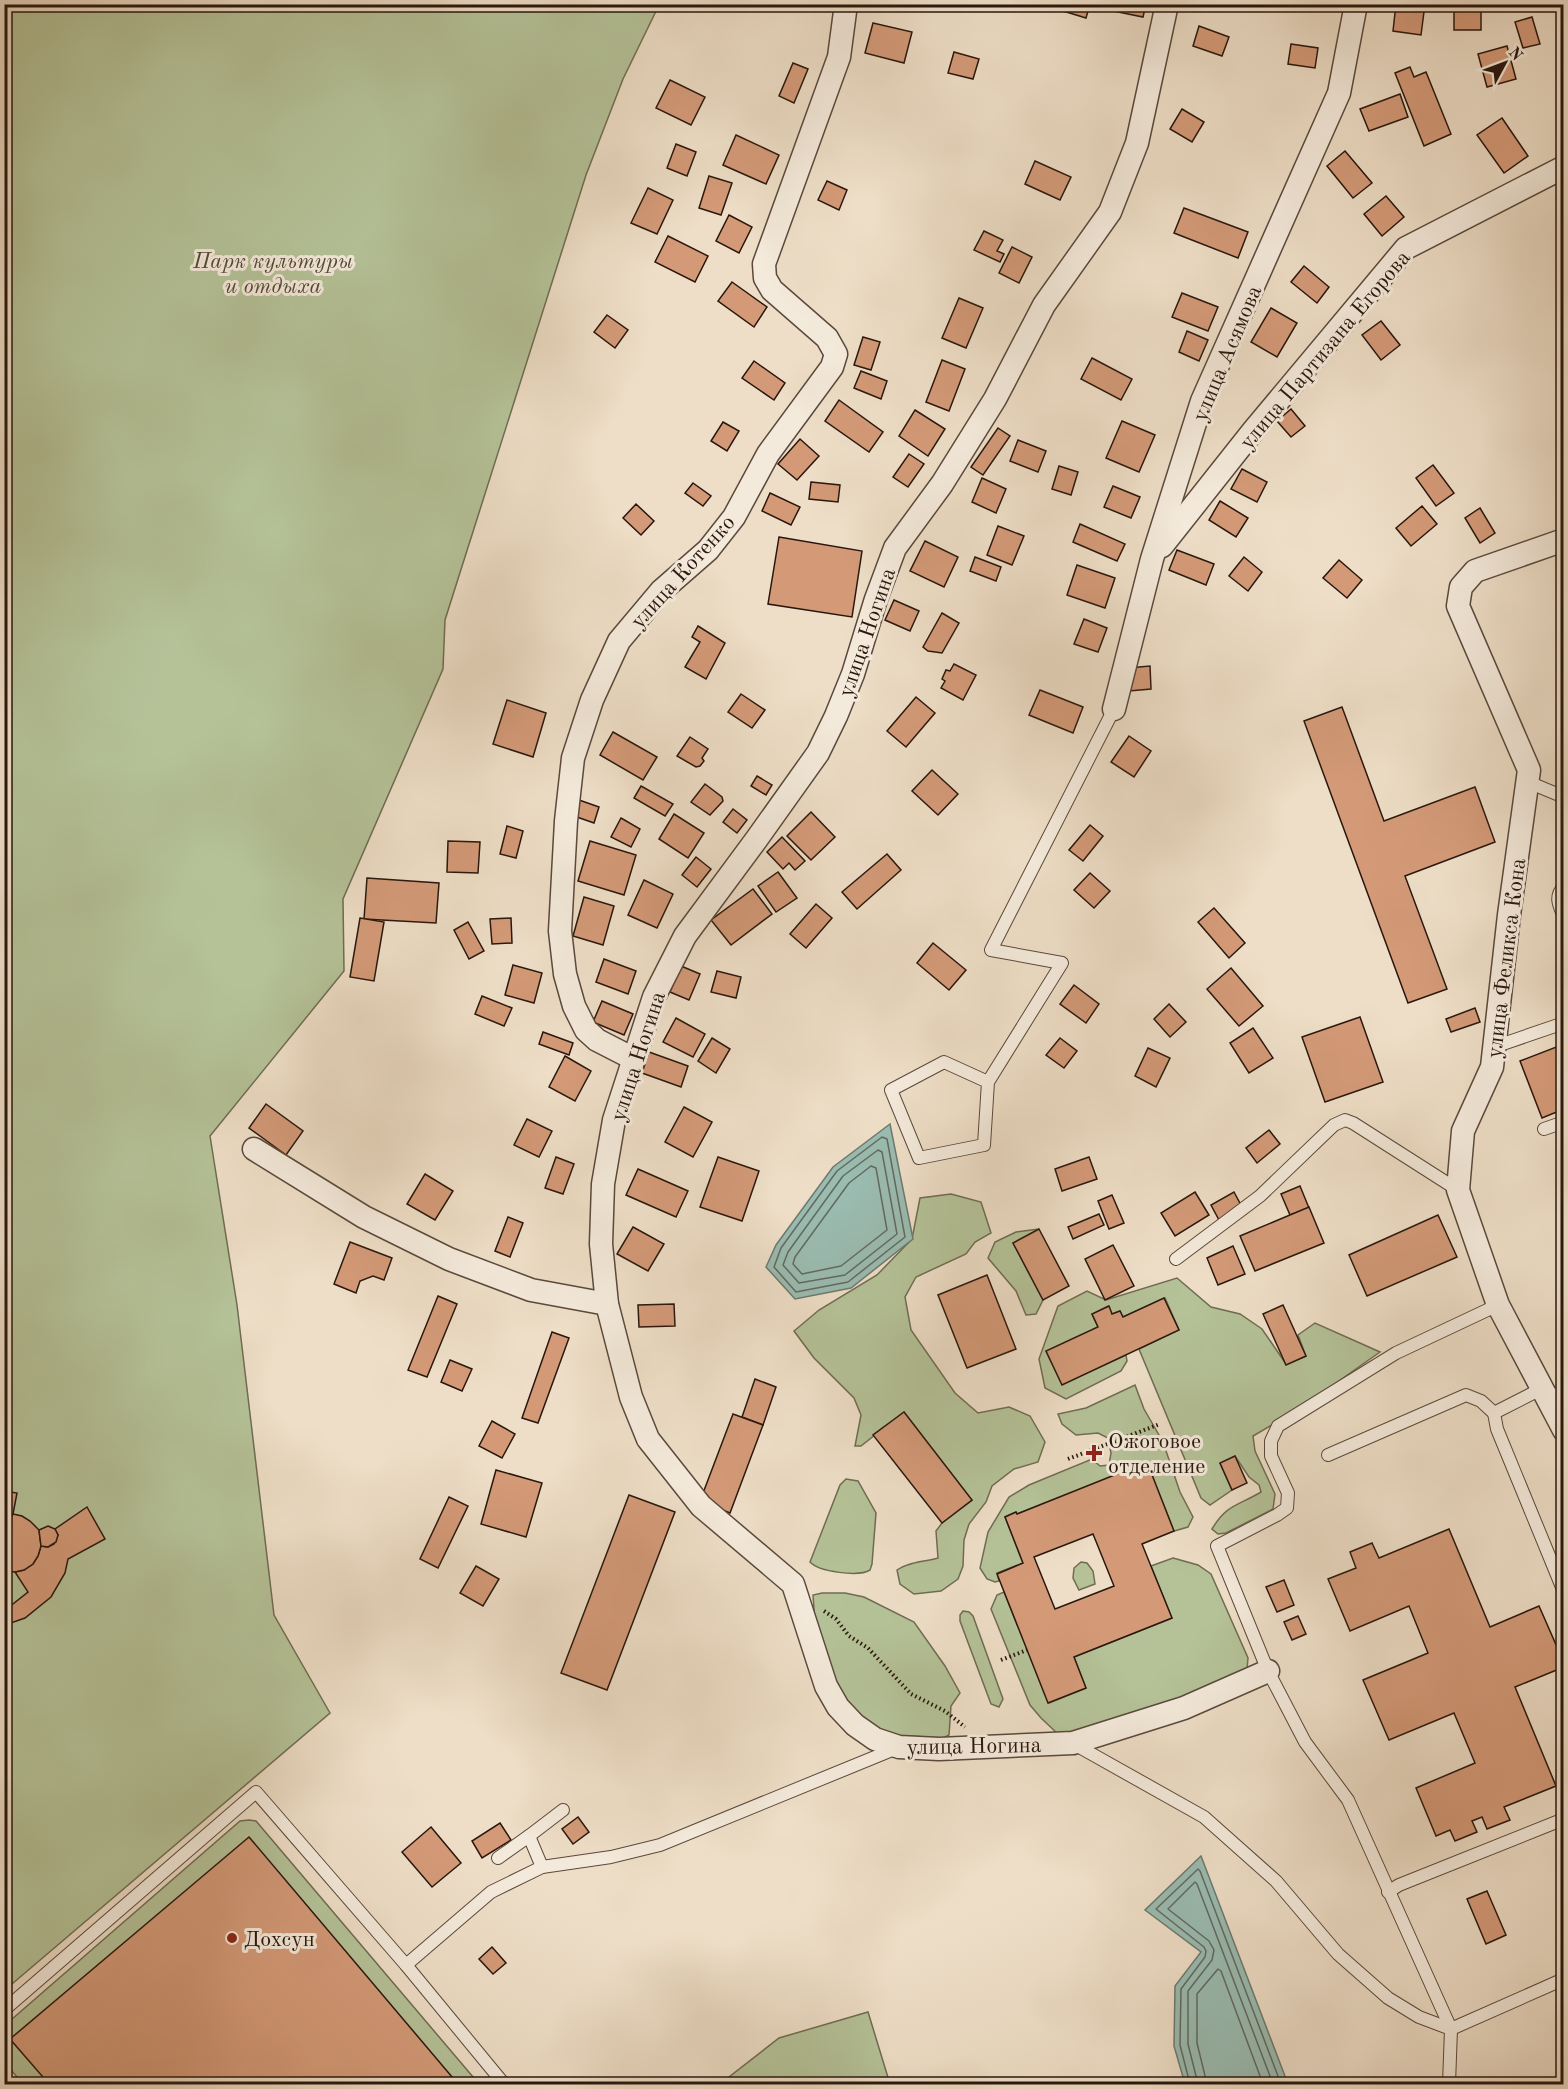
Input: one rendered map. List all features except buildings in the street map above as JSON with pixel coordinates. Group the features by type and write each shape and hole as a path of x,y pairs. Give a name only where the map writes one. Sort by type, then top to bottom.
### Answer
{"street":[{"name":"улица Котенко","path":"634,1059 597,1040 586,1030 574,1006 565,974 560,931 566,821 573,758 592,700 619,641 661,591 708,550 734,517 768,454 832,367 836,354 827,338 772,290 765,278 764,264 839,57 846,4"},
{"name":"улица Ногина","path":"1167,4 1137,143 1110,212 1044,305 994,399 942,484 896,548 876,598 853,674 818,753 685,936 654,997 614,1120 603,1184 602,1244 607,1304 631,1397 648,1439 701,1506 793,1584 826,1686 838,1707 855,1725 875,1739 899,1748 939,1749 1073,1743 1184,1708 1268,1671"},
{"name":"улица Асямова","path":"1114,709 1152,559 1202,401 1339,93 1356,4"},
{"name":"улица Партизана Егорова","path":"1152,559 1253,431 1406,248 1563,167"},
{"name":"улица Феликса Кона","path":"1563,540 1475,571 1461,587 1458,606 1529,770 1509,915 1492,1067 1463,1131 1458,1190 1498,1305 1550,1393 1563,1430"},
{"path":"254,1149 364,1217 449,1259 531,1290 607,1304"}],"lane":[{"path":"988,1082 944,1062 891,1090 919,1158 984,1145 988,1082 1062,963 991,950 1114,709"},
{"path":"1528,782 1563,797"},
{"path":"1563,886 1557,900 1563,917"},
{"path":"1494,1047 1563,1023"},
{"path":"1176,1259 1260,1197 1334,1125 1345,1120 1458,1190"},
{"path":"1544,1129 1563,1122"},
{"path":"1449,2085 1451,2029 1348,1800 1305,1742 1268,1671 1217,1546 1287,1508 1288,1493 1272,1456 1271,1441 1278,1426 1395,1353 1498,1305"},
{"path":"1494,1413 1550,1393"},
{"path":"1328,1455 1466,1395 1481,1401 1494,1413 1497,1429 1563,1592"},
{"path":"1073,1743 1204,1817 1276,1881 1338,1954 1380,1991 1419,2017 1451,2029 1563,1979"},
{"path":"406,1965 491,1892 542,1867 611,1857 660,1845 899,1748"},
{"path":"4,2010 256,1792 406,1965 504,2085"},
{"path":"498,1858 563,1810"},
{"path":"1388,1892 1399,1885 1563,1819"},
{"path":"529,1836 542,1867"}],"path":[{"path":"1068,1459 1160,1424"},
{"path":"797,1596 836,1619 849,1636 868,1648 911,1694 945,1711 991,1747"},
{"path":"1001,1660 1027,1650"}],"green space":[{"name":"Парк культуры и отдыха","path":"4,5 659,5 623,79 586,175 445,620 443,669 343,899 344,971 210,1136 237,1305 274,1615 330,1713 5,1990"},
{"path":"951,1194 981,1202 991,1233 975,1242 966,1254 916,1277 905,1297 911,1330 955,1393 978,1413 1009,1407 1030,1416 1045,1442 1038,1462 1014,1469 992,1486 986,1502 969,1524 964,1540 963,1566 958,1579 941,1591 914,1594 900,1584 897,1570 911,1564 938,1558 936,1531 942,1523 972,1500 904,1412 861,1446 855,1446 861,1415 854,1398 814,1358 794,1331 819,1310 877,1275 912,1239 920,1198"},
{"path":"1039,1229 1013,1243 1043,1300 1036,1314 1026,1315 1016,1291 988,1258 995,1242 1016,1232"},
{"path":"1177,1278 1211,1307 1240,1314 1262,1329 1286,1364 1306,1356 1298,1335 1315,1323 1380,1352 1299,1409 1253,1436 1255,1451 1275,1494 1273,1509 1226,1533 1218,1534 1212,1529 1217,1521 1234,1506 1261,1492 1259,1485 1249,1477 1235,1456 1220,1463 1232,1490 1210,1505 1201,1498 1139,1349 1179,1330 1165,1298 1123,1317 1120,1311 1112,1314 1108,1306 1092,1314 1098,1327 1046,1351 1062,1384 1126,1355 1127,1361 1121,1371 1066,1399 1045,1388 1039,1359 1058,1306 1087,1291 1106,1300"},
{"path":"1135,1385 1144,1409 1163,1442 1180,1492 1193,1517 1188,1527 1174,1531 1147,1463 1005,1517 1023,1563 997,1573 999,1581 987,1579 980,1568 988,1532 1009,1497 1029,1485 1092,1459 1100,1466 1109,1465 1111,1453 1108,1438 1098,1433 1076,1435 1062,1424 1058,1414 1086,1408"},
{"path":"846,1479 858,1481 876,1513 872,1564 870,1570 865,1572 830,1571 810,1562 840,1485"},
{"path":"1173,1558 1198,1565 1211,1574 1248,1658 1247,1670 1172,1702 1117,1722 1059,1735 1030,1705 991,1609 997,1595 1004,1592 1049,1703 1086,1688 1074,1657 1172,1618 1151,1566"},
{"path":"1081,1562 1087,1563 1093,1571 1095,1584 1079,1590 1073,1578 1074,1568"},
{"path":"845,1593 864,1597 914,1622 945,1666 960,1693 951,1706 949,1735 943,1738 892,1735 866,1725 836,1688 815,1623 813,1595"},
{"path":"963,1611 973,1616 1003,1699 999,1707 991,1704 960,1621"},
{"name":"Дохсун","path":"240,1821 256,1821 479,2084 23,2084 5,2063 4,2026"},
{"path":"868,2012 890,2084 720,2084 779,2038"}],"water":[{"path":"890,1124 913,1239 851,1288 795,1299 766,1267 776,1245 833,1167"},
{"path":"1201,1856 1288,2084 1185,2084 1174,2046 1175,1986 1201,1952 1145,1910"}],"place":[{"name":"Ожоговое отделение","path":"1094,1453"},
{"name":"Дохсун","path":"232,1938"}]}
